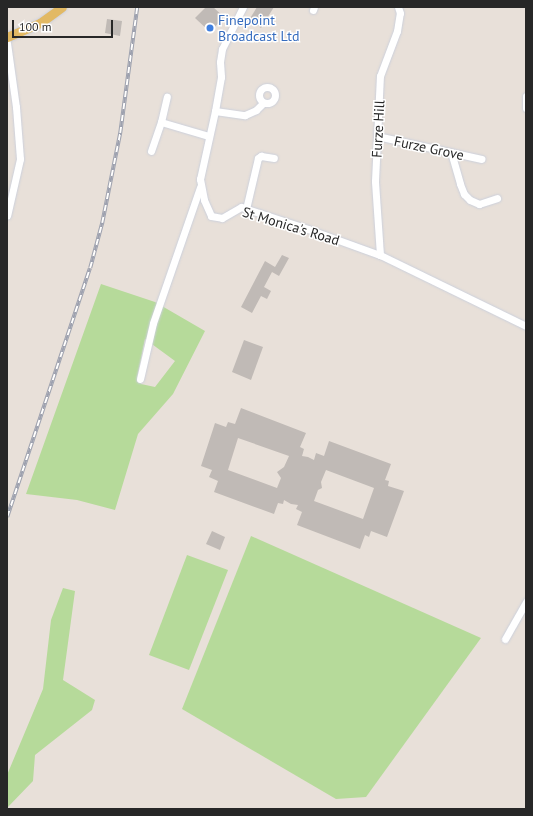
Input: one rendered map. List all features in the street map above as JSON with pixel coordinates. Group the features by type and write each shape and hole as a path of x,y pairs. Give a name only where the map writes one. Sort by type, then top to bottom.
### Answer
{"main road":[{"path":"7,37 40,23 62,7"}],"street":[{"name":"St Monica's Road","path":"243,7 222,49 220,62 221,77 200,178 200,186 212,216 222,218 241,207 380,255 526,326"},
{"name":"Furze Hill","path":"380,255 375,182 380,76 397,31 400,13 398,7"},
{"path":"7,43 16,107 20,159 7,216"},
{"path":"526,96 526,108"},
{"path":"152,151 167,97"},
{"path":"215,111 245,115 256,110 263,103"},
{"path":"161,122 209,136"},
{"name":"Furze Grove","path":"377,136 482,159"},
{"path":"452,152 464,194 470,200 479,204 497,198"},
{"path":"246,209 258,158 261,156 274,158"},
{"path":"140,379 153,323 200,186"},
{"path":"505,639 526,602"}],"green space":[{"path":"101,284 155,302 205,331 173,394 138,434 115,510 77,500 26,494","holes":["145,339 175,361 155,387 141,384 137,378"]},
{"path":"251,536 481,638 366,797 336,799 182,709"},
{"path":"187,555 228,570 189,670 149,655"},
{"path":"63,588 75,591 63,680 95,700 92,710 35,755 33,781 7,808 7,775 43,689 51,620"}],"building":[{"path":"206,7 213,7 224,17 210,32 195,18"},
{"path":"257,7 274,7 261,28 249,20"},
{"path":"107,19 122,21 120,36 105,33"},
{"path":"282,255 289,258 279,276 272,272 264,287 271,291 267,299 261,296 252,313 241,307 265,261 275,267"},
{"path":"244,340 263,347 251,380 232,372"},
{"path":"241,408 306,433 300,447 304,449 302,456 314,460 316,453 324,456 329,441 391,464 385,480 389,481 388,486 404,491 387,537 371,531 369,537 365,535 360,549 297,525 302,512 296,509 298,505 291,504 284,500 283,504 278,503 274,514 214,492 218,481 209,477 212,470 201,466 215,423 226,427 228,422 235,424","holes":["238,438 289,456 284,467 277,472 281,478 277,488 228,470","326,470 374,488 363,519 314,501 318,490 322,488 321,482"]},
{"path":"212,531 225,537 220,550 206,544"}],"railway":[{"path":"7,517 90,268 102,223 120,133 137,7"}],"place":[{"name":"Finepoint Broadcast Ltd","path":"210,28"}]}
